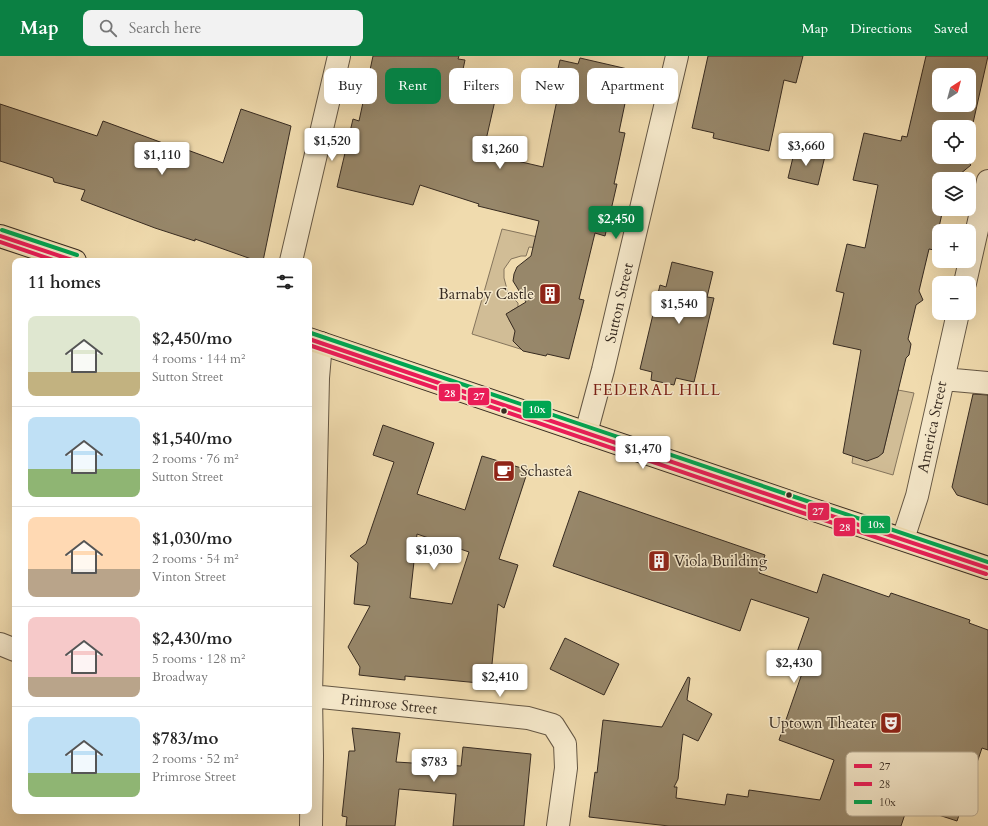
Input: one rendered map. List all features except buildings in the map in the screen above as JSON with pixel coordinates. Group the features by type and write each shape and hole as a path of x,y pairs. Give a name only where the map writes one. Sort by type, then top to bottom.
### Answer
{"main road":[{"path":"0,236 66,258"},
{"path":"315,341 988,568"}],"street":[{"path":"292,258 339,56"},
{"name":"Sutton Street","path":"586,433 603,370 677,56"},
{"path":"967,276 988,181"},
{"name":"America Street","path":"903,539 917,496 956,320"},
{"path":"312,651 318,378 315,341"},
{"path":"943,379 988,383"},
{"path":"0,644 12,649"},
{"name":"Primrose Street","path":"312,696 528,718 553,725 565,744 566,768 558,826"},
{"path":"311,814 311,826"}],"shaded area":[{"path":"502,229 542,238 540,248 529,247 526,256 511,259 504,269 504,278 508,293 518,303 518,307 511,311 509,320 530,352 472,334"},
{"path":"898,390 914,393 893,475 852,463 853,456 883,453"}],"transit line":[{"name":"10x","path":"2,230 77,255"},
{"name":"27","path":"0,236 66,258"},
{"name":"28","path":"0,242 47,258"},
{"name":"10x","path":"312,333 988,562"},
{"name":"27","path":"312,340 988,568"},
{"name":"28","path":"312,346 986,574"}],"place":[{"name":"Barnaby Castle","path":"550,294"},
{"name":"Schasteâ","path":"504,471"},
{"name":"Viola Building","path":"659,561"},
{"name":"Uptown Theater","path":"891,723"}],"district":[{"name":"FEDERAL HILL","path":"657,390"}]}
